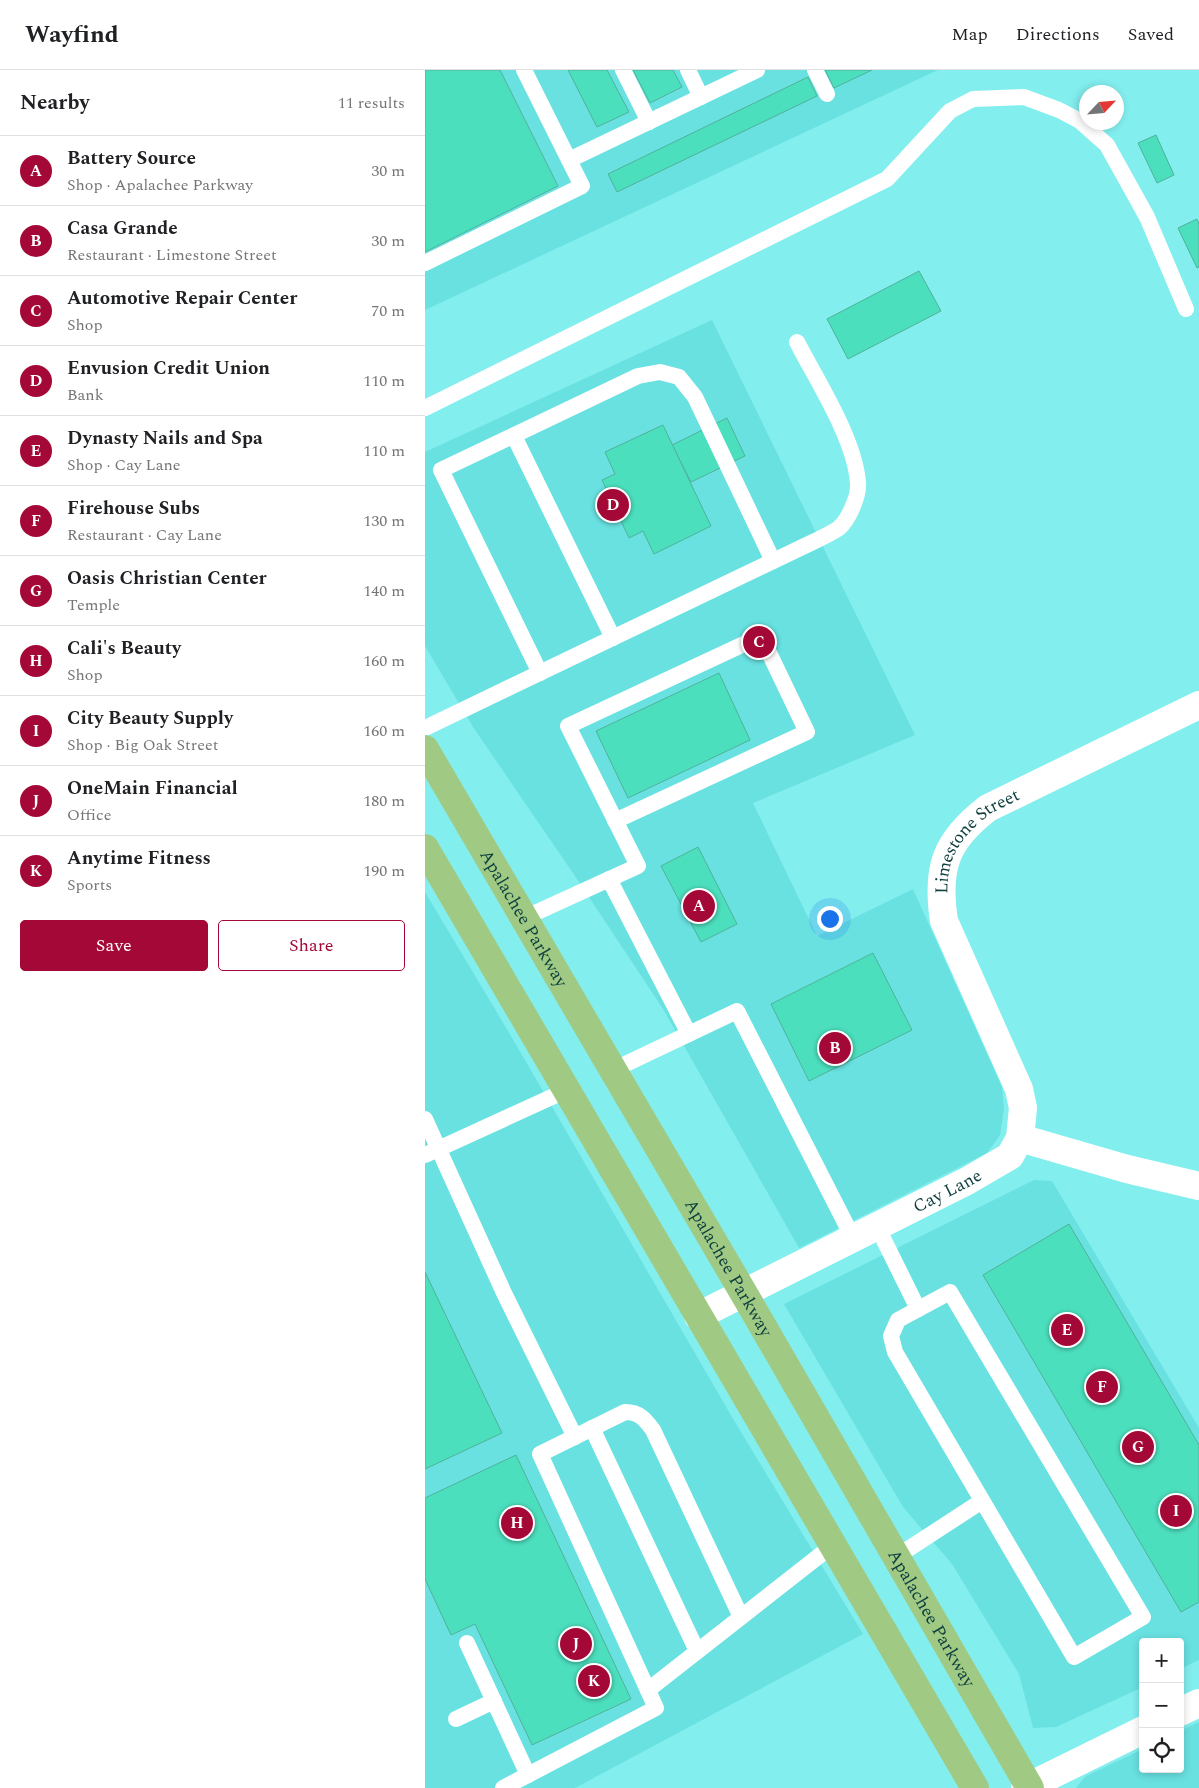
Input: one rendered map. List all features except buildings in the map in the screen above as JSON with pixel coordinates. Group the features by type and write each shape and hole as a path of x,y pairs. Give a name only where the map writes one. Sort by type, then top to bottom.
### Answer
{"main road":[{"name":"Apalachee Parkway","path":"425,749 743,1292 1028,1787"},
{"path":"426,851 975,1788"}],"street":[{"name":"Limestone Street","path":"1019,1138 1023,1108 1019,1089 945,921 940,895 943,867 953,843 969,823 988,808 1199,705"},
{"path":"1019,1138 1127,1170 1199,1186"},
{"name":"Cay Lane","path":"698,1316 967,1181 1010,1156 1019,1138"},
{"path":"1184,1710 1199,1702"},
{"path":"1028,1787 1139,1732"}],"lane":[{"path":"425,263 582,186 525,70"},
{"path":"623,70 649,122"},
{"path":"688,70 701,97"},
{"path":"569,160 755,70"},
{"path":"815,70 827,94"},
{"path":"425,408 887,179 950,111 973,99 1024,97 1081,120 1107,145 1147,217 1186,309"},
{"path":"425,728 839,528 853,507 858,484 853,454 841,426 797,342"},
{"path":"540,673 441,470 638,376 660,372 679,377 695,396 773,561"},
{"path":"514,436 613,638"},
{"path":"524,918 638,866 615,821 568,726 761,636 807,732 615,821"},
{"path":"609,879 689,1034"},
{"path":"613,1070 737,1011 853,1238"},
{"path":"432,1152 567,1090"},
{"path":"425,1119 432,1152 575,1437"},
{"path":"877,1226 918,1309"},
{"path":"950,1292 1143,1618 1074,1657 982,1501 895,1352 891,1336 898,1320 950,1292"},
{"path":"503,1788 656,1708 540,1454 625,1412 635,1412 645,1419 653,1430 741,1617"},
{"path":"592,1428 697,1651"},
{"path":"896,1557 982,1501"},
{"path":"648,1690 833,1545"},
{"path":"467,1642 528,1775"},
{"path":"456,1719 494,1701"}],"shaded area":[{"path":"425,70 938,70 425,310"},
{"path":"712,320 915,735 753,803 817,936 913,889 1002,1087 1004,1109 1000,1135 987,1153 799,1248 663,1009 473,727 425,646 425,452"},
{"path":"425,892 511,1036 732,1417 863,1634 575,1788 425,1788"},
{"path":"1034,1180 1052,1181 1199,1428 1199,1660 1184,1667 1184,1638 1139,1638 1139,1689 1056,1727 1033,1728 1019,1674 952,1564 903,1507 784,1304"},
{"path":"1199,1722 1199,1788 1076,1788 1086,1776 1139,1751 1139,1773 1184,1773 1184,1729"}],"place":[{"name":"Envusion Credit Union","path":"613,505"},
{"name":"Automotive Repair Center","path":"759,642"},
{"name":"Battery Source","path":"699,906"},
{"name":"Casa Grande","path":"835,1048"},
{"name":"Dynasty Nails and Spa","path":"1067,1330"},
{"name":"Firehouse Subs","path":"1102,1387"},
{"name":"Oasis Christian Center","path":"1138,1447"},
{"name":"City Beauty Supply","path":"1176,1511"},
{"name":"Cali's Beauty","path":"517,1523"},
{"name":"OneMain Financial","path":"576,1644"},
{"name":"Anytime Fitness","path":"594,1681"}]}
